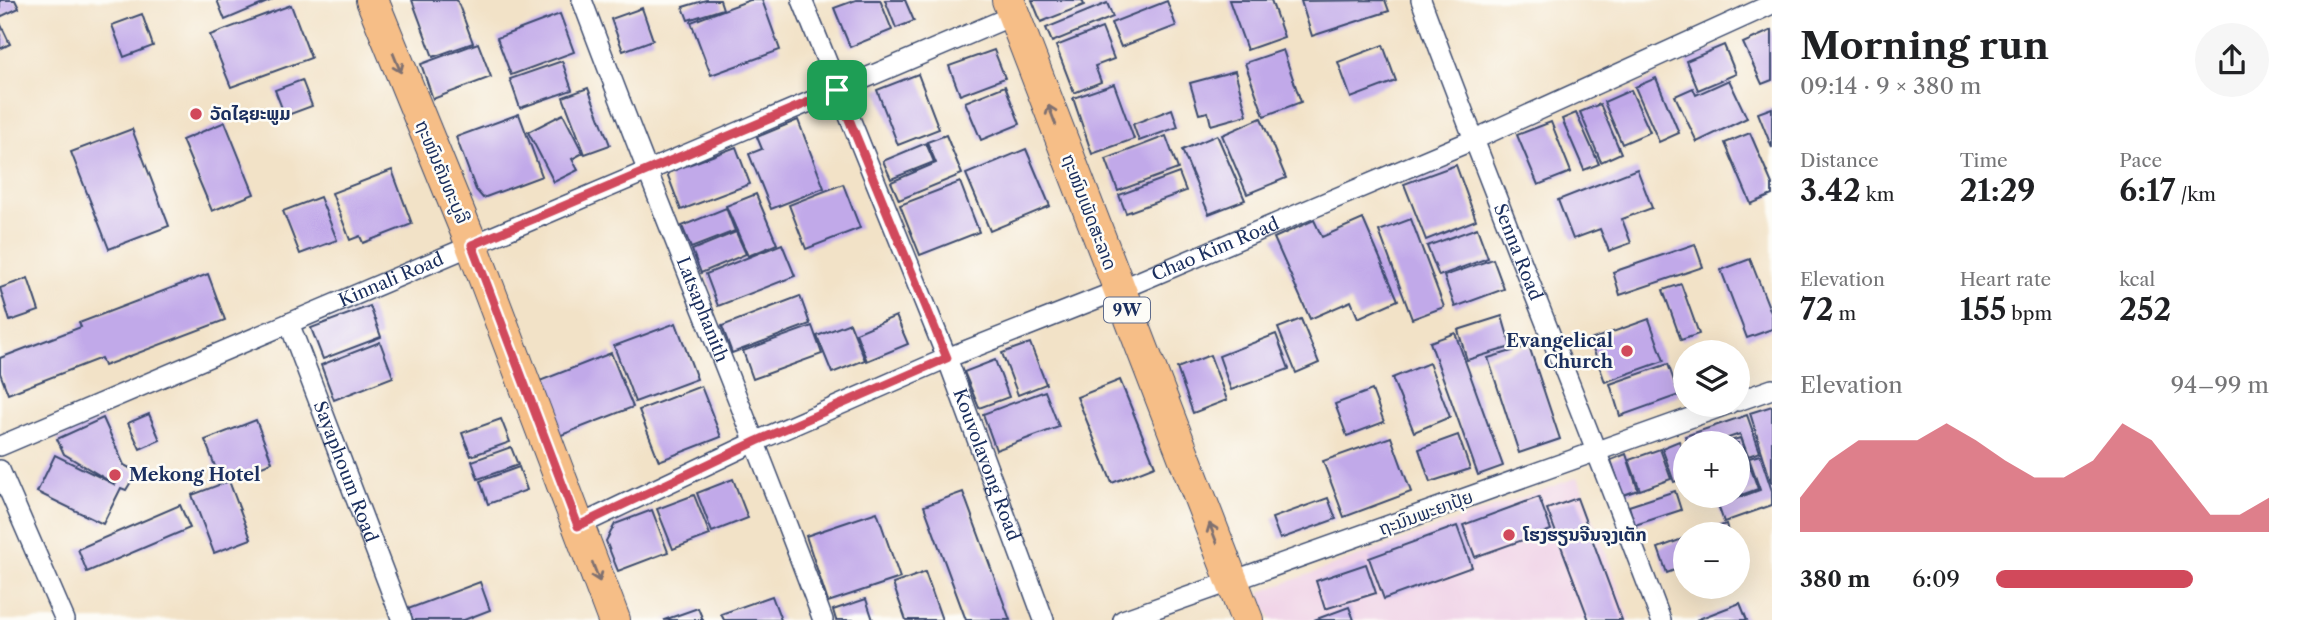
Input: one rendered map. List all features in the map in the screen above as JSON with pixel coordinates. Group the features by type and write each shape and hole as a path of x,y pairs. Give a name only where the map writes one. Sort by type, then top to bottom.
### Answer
{"main road":[{"name":"ຖະໜົນຄັນທະບູລີ","path":"372,0 472,245 614,620"},
{"name":"ຖະໜົນເພັດສະລາດ","path":"1011,8 1247,620"}],"street":[{"name":"Latsaphanith","path":"582,0 646,171 757,441 823,620"},
{"name":"Kouvolavong Road","path":"802,0 947,358 1044,620"},
{"name":"Senna Road","path":"1421,0 1473,140 1598,451 1661,620"},
{"name":"Chao Kim Road","path":"578,526 757,441 947,358 1119,290 1473,140 1772,4"},
{"name":"Kinnali Road","path":"0,446 837,90 1011,8"},
{"name":"Sayaphoum Road","path":"289,323 402,620"},
{"path":"1750,397 1772,389"},
{"name":"ຖະນົນພະຍາປຸ້ຍ","path":"1123,620 1693,417"},
{"path":"0,470 65,620"}],"shaded area":[{"name":"ໂຮງຮຽນຈີນຈຸງເຕັກ","path":"1578,477 1630,620 1271,620 1260,592"}],"building":[{"path":"0,0 15,0 19,8 0,17"},
{"path":"217,0 272,0 225,20"},
{"path":"412,0 457,0 473,43 433,57"},
{"path":"706,0 720,0 723,9 688,20 683,7"},
{"path":"750,0 762,0 780,50 711,75 691,22"},
{"path":"856,0 880,0 892,30 850,47 834,8"},
{"path":"885,0 905,0 914,21 896,28"},
{"path":"1032,0 1082,0 1084,5 1041,22"},
{"path":"1229,0 1271,0 1284,37 1247,50"},
{"path":"1385,0 1389,11 1312,36 1301,1"},
{"path":"1167,1 1176,26 1121,47 1111,23"},
{"path":"1107,3 1113,17 1052,42 1046,28"},
{"path":"291,5 311,58 231,87 210,35"},
{"path":"642,8 653,40 623,51 611,19"},
{"path":"142,14 153,46 124,57 112,25"},
{"path":"560,14 574,52 511,75 497,38"},
{"path":"0,23 10,44 0,49"},
{"path":"1102,28 1114,59 1095,66 1101,82 1074,93 1056,46"},
{"path":"1772,30 1772,80 1762,84 1743,43"},
{"path":"478,43 491,77 433,99 421,64"},
{"path":"1383,45 1396,81 1351,98 1338,62"},
{"path":"1724,45 1736,74 1698,90 1686,61"},
{"path":"994,50 1005,78 960,95 949,66"},
{"path":"1283,50 1301,102 1264,116 1245,63"},
{"path":"562,61 572,90 520,108 510,79"},
{"path":"1235,71 1247,115 1211,125 1208,112 1199,114 1190,83"},
{"path":"918,74 939,129 898,145 877,90"},
{"path":"1656,78 1679,133 1659,142 1635,87"},
{"path":"302,80 312,106 285,116 275,90"},
{"path":"1729,80 1747,118 1697,142 1675,96 1693,88 1696,95"},
{"path":"1114,84 1134,139 1092,154 1073,98"},
{"path":"1005,86 1020,124 981,140 965,102"},
{"path":"588,88 610,145 585,154 563,97"},
{"path":"1631,90 1650,132 1622,144 1604,102"},
{"path":"1600,104 1621,153 1601,162 1580,112"},
{"path":"1772,108 1772,148 1758,113"},
{"path":"1172,109 1178,127 1139,141 1133,124"},
{"path":"1576,113 1599,164 1584,170 1562,119"},
{"path":"519,114 542,176 483,198 476,190 456,137"},
{"path":"563,114 583,153 572,159 578,170 554,182 528,132"},
{"path":"1261,118 1286,178 1247,194 1222,135"},
{"path":"798,120 824,188 771,209 749,154 762,149 757,137"},
{"path":"225,122 254,194 212,211 182,140"},
{"path":"1551,122 1571,172 1538,185 1517,135"},
{"path":"132,129 169,226 109,249 71,152"},
{"path":"1750,133 1772,184 1772,195 1751,204 1725,143"},
{"path":"946,135 962,174 899,200 891,182 936,163 927,142"},
{"path":"1217,135 1245,200 1209,214 1182,150"},
{"path":"1166,136 1178,169 1118,191 1106,159"},
{"path":"926,143 934,162 891,179 883,161"},
{"path":"736,147 750,184 681,210 667,173"},
{"path":"1026,149 1050,206 990,231 966,174"},
{"path":"1456,165 1476,220 1426,240 1404,184"},
{"path":"1637,169 1652,208 1622,219 1631,243 1609,251 1600,229 1573,239 1558,200"},
{"path":"392,170 412,224 363,243 360,236 350,240 332,193"},
{"path":"1179,173 1186,191 1126,213 1119,195"},
{"path":"960,182 979,232 920,255 900,205"},
{"path":"843,184 860,228 806,249 789,205"},
{"path":"756,194 777,244 748,256 726,206"},
{"path":"320,197 337,240 300,254 283,211"},
{"path":"726,208 735,231 691,248 682,226"},
{"path":"1363,219 1398,300 1358,318 1351,301 1310,319 1274,238 1314,220 1322,237"},
{"path":"1411,219 1444,307 1412,319 1379,231"},
{"path":"1477,228 1488,258 1439,276 1427,246"},
{"path":"736,232 746,254 701,273 692,250"},
{"path":"782,244 795,276 718,306 706,274"},
{"path":"1695,244 1703,267 1620,295 1613,272"},
{"path":"1493,259 1504,289 1455,307 1444,276"},
{"path":"1750,259 1772,315 1772,329 1747,338 1721,270"},
{"path":"208,274 225,320 104,366 101,358 8,394 0,373 0,358 81,327 79,323"},
{"path":"28,278 39,311 10,321 0,288"},
{"path":"1681,284 1699,334 1681,340 1663,290"},
{"path":"800,296 810,324 732,353 722,326"},
{"path":"370,306 381,337 323,359 311,328"},
{"path":"896,316 908,344 867,361 856,333"},
{"path":"1502,316 1511,347 1467,360 1458,330"},
{"path":"1301,319 1319,363 1296,373 1278,328"},
{"name":"Evangelical Church","path":"1649,319 1664,361 1605,382 1590,340"},
{"path":"676,323 697,379 635,402 614,346"},
{"path":"850,323 865,360 832,373 817,336"},
{"path":"812,326 822,354 753,379 743,351"},
{"path":"1455,333 1503,466 1478,475 1430,342"},
{"path":"1276,334 1289,369 1231,390 1219,356"},
{"path":"380,342 393,377 334,400 321,365"},
{"path":"1030,343 1046,384 1018,395 1002,353"},
{"path":"1529,346 1560,439 1519,453 1488,358"},
{"path":"611,353 633,407 559,436 537,382"},
{"path":"1210,355 1227,400 1193,413 1177,368"},
{"path":"995,360 1009,397 979,408 964,372"},
{"path":"1429,363 1450,417 1414,432 1392,378"},
{"path":"1668,364 1673,378 1673,397 1620,416 1610,384"},
{"path":"1120,380 1155,466 1112,483 1077,397"},
{"path":"701,386 721,437 659,461 639,410"},
{"path":"1372,390 1384,422 1347,436 1335,404"},
{"path":"1045,391 1059,427 996,450 983,414"},
{"path":"1772,406 1772,482 1771,482 1750,413"},
{"path":"149,414 160,440 140,449 128,423"},
{"path":"1748,417 1760,452 1750,455 1750,431 1700,431"},
{"path":"103,418 124,465 137,472 126,490 121,488 103,524 37,492 55,455 116,485 64,454 57,439"},
{"path":"501,419 510,442 471,456 462,433"},
{"path":"256,420 272,462 221,482 205,440"},
{"path":"1458,435 1470,469 1430,482 1419,449"},
{"path":"1391,437 1411,492 1344,517 1323,461"},
{"path":"1673,443 1673,479 1662,448"},
{"path":"511,447 518,465 478,479 472,461"},
{"path":"1660,449 1671,479 1640,490 1629,460"},
{"path":"1626,454 1638,490 1623,495 1611,460"},
{"path":"1760,455 1772,491 1772,505 1724,522 1719,508 1750,508 1750,494 1760,490 1750,458"},
{"path":"1750,466 1758,489 1750,492"},
{"path":"519,467 527,490 488,504 480,481"},
{"path":"733,479 748,518 712,532 697,493"},
{"path":"229,481 251,539 214,553 192,495"},
{"path":"963,492 1010,620 966,620 924,506"},
{"path":"1673,492 1673,508 1681,510 1635,525 1629,506"},
{"path":"694,495 710,535 673,549 657,509"},
{"path":"1539,497 1551,530 1475,557 1463,525"},
{"path":"1328,498 1336,519 1280,539 1272,518"},
{"path":"1577,498 1622,620 1589,620 1547,509"},
{"path":"180,505 190,528 87,572 78,549"},
{"path":"652,510 668,552 618,571 606,541 615,524"},
{"path":"877,512 900,578 828,602 806,536"},
{"path":"1457,526 1472,567 1384,599 1369,558"},
{"path":"1673,542 1673,571 1667,573 1658,548"},
{"path":"1366,564 1376,593 1325,609 1316,581"},
{"path":"925,572 942,620 906,620 893,584"},
{"path":"480,582 490,610 464,620 413,620 408,609"},
{"path":"772,596 781,620 724,620 721,614"},
{"path":"866,599 873,620 836,620 833,610"},
{"path":"1740,603 1747,620 1696,620"},
{"path":"1349,607 1354,620 1314,620"},
{"path":"698,608 703,620 664,620"}],"place":[{"name":"ວັດໄຊຍະພູມ","path":"196,114"},
{"name":"Evangelical Church","path":"1627,351"},
{"name":"Mekong Hotel","path":"115,475"},
{"name":"ໂຮງຮຽນຈີນຈຸງເຕັກ","path":"1509,535"}],"route":[{"path":"837,90 947,358 757,441 578,526 472,245 837,90"}]}
